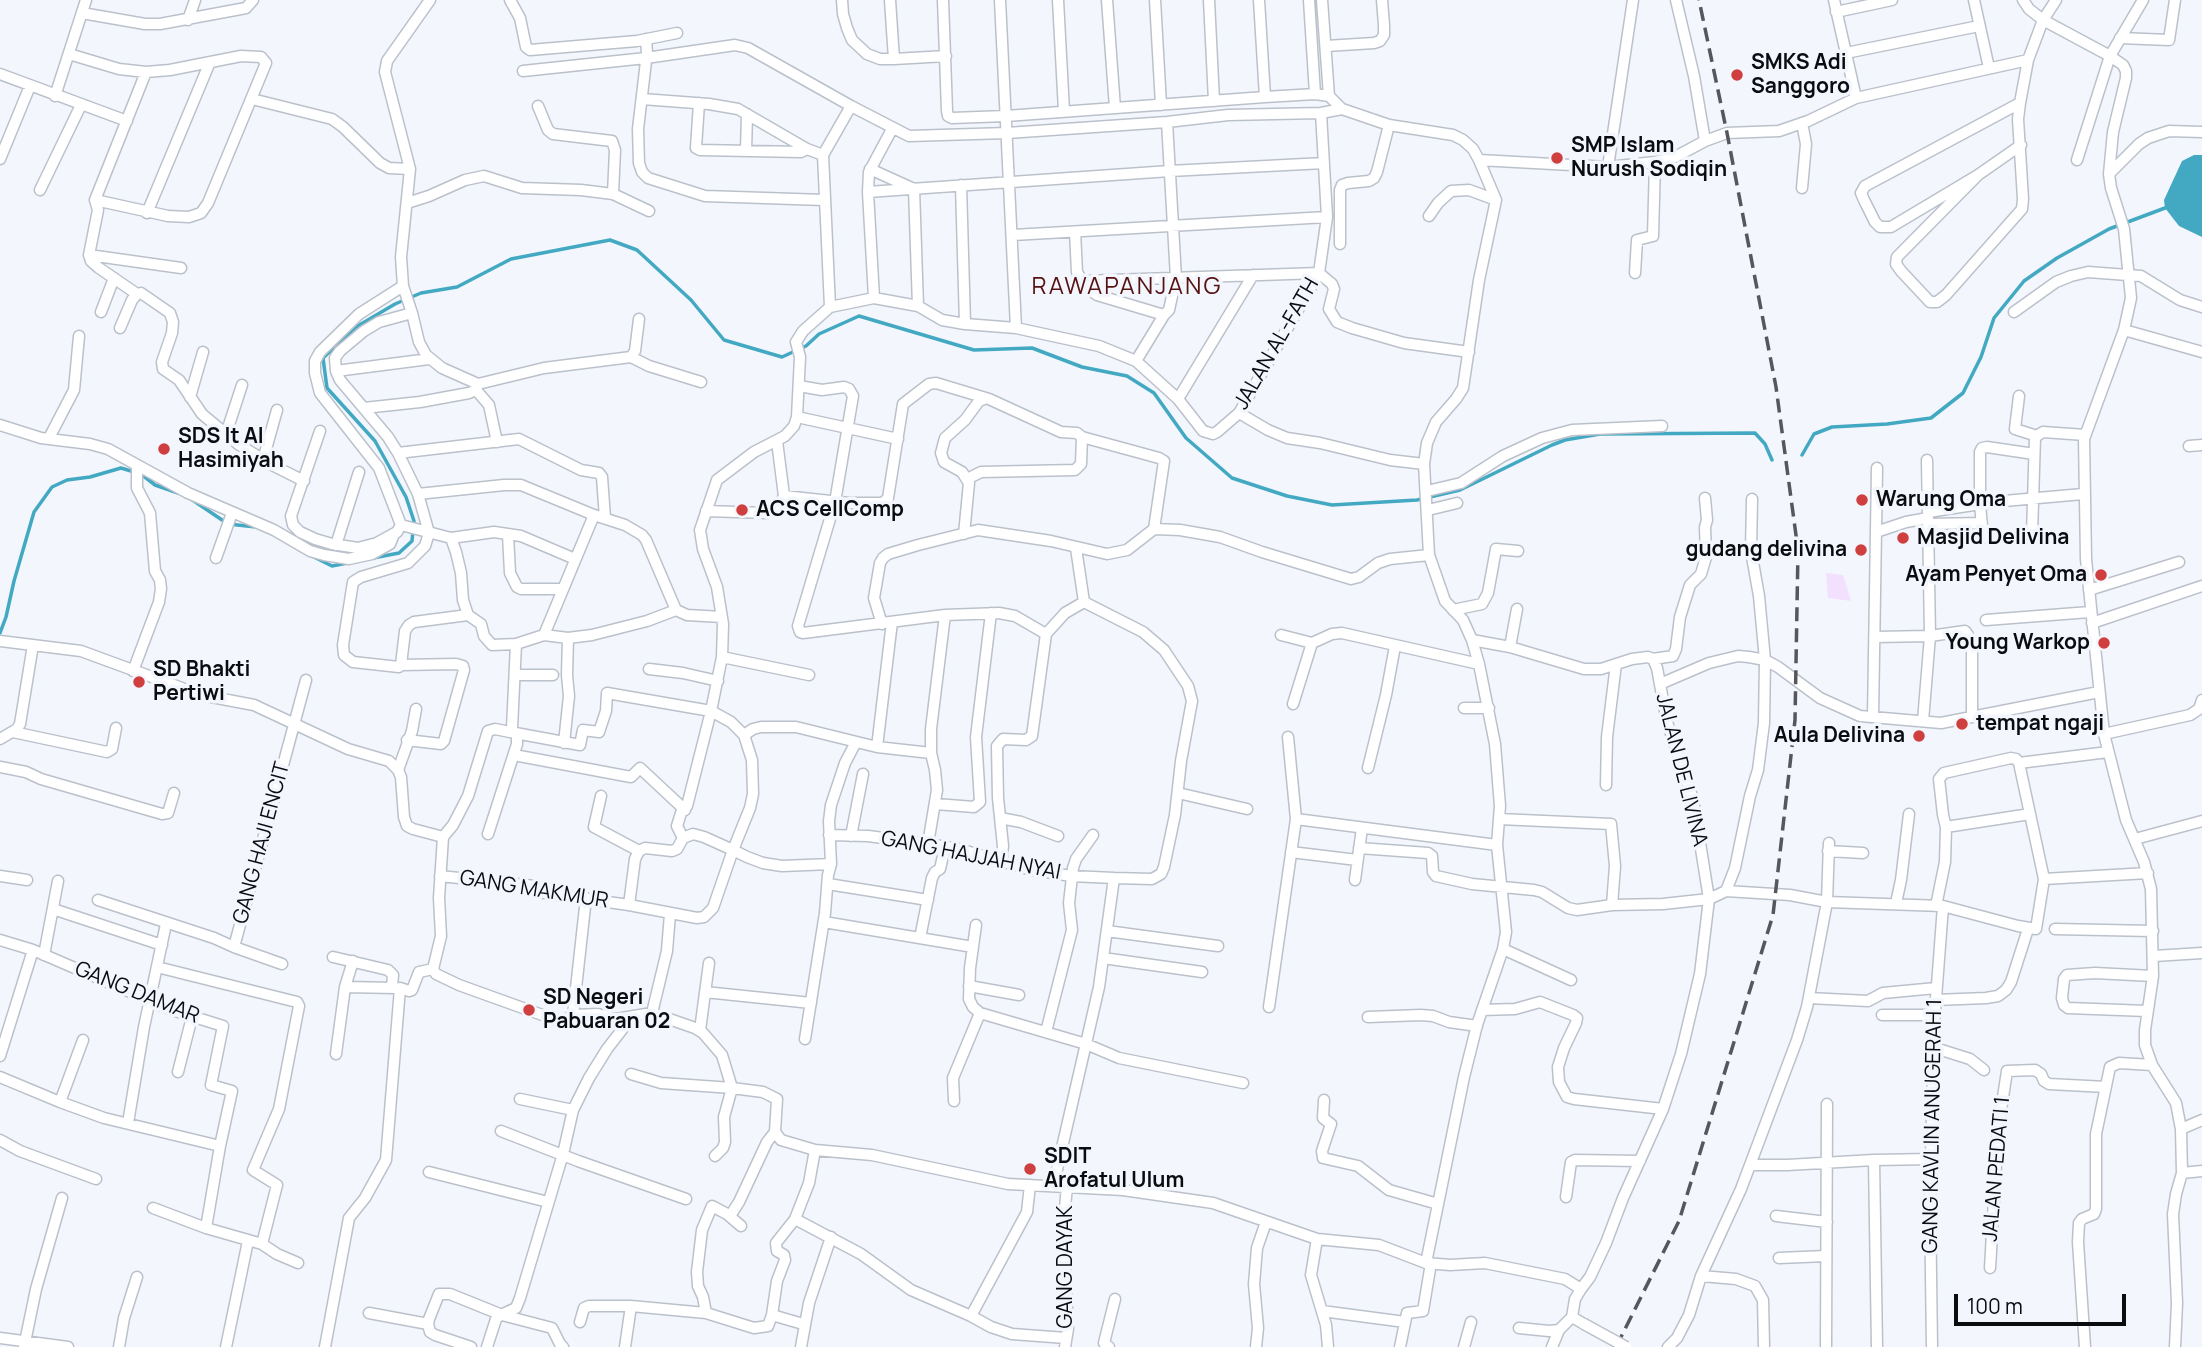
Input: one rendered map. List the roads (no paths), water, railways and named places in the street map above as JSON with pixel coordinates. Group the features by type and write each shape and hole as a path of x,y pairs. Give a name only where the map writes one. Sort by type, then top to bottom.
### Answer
{"street":[{"path":"55,96 86,0"},
{"path":"188,20 195,0"},
{"path":"82,13 145,24 188,20 246,8 253,0"},
{"path":"430,0 387,61 385,72 410,169 401,257 403,288 419,342 429,359 477,387 489,405 497,442"},
{"path":"510,0 520,18 526,47 530,50 742,46 909,136 1007,125 1167,122 1228,115 1321,113 1342,109"},
{"path":"842,0 844,21 852,40 867,54 894,59 946,56"},
{"path":"890,0 894,59"},
{"path":"943,0 949,118 1007,125 1064,111 1314,94 1329,96 1342,109 1389,125 1453,135 1463,140 1479,160 1496,200 1479,280 1463,388 1436,422 1427,443 1424,464 1429,555 1445,601 1463,620 1472,640 1489,708 1495,744 1499,819 1497,845 1506,932 1503,949 1477,1026 1461,1092 1438,1204 1423,1311 1407,1313 1400,1347"},
{"path":"1000,0 1016,328"},
{"path":"1058,0 1064,111"},
{"path":"1108,0 1115,108"},
{"path":"1155,0 1161,104"},
{"path":"1209,0 1214,101"},
{"path":"1259,0 1265,97"},
{"path":"1310,0 1314,94"},
{"path":"1322,0 1329,96"},
{"path":"1326,46 1380,41 1384,35 1382,0"},
{"path":"1608,167 1633,0"},
{"path":"1676,0 1694,76 1705,141"},
{"path":"1834,0 1856,98"},
{"path":"1836,12 1892,0"},
{"path":"1974,0 1989,68"},
{"path":"2024,0 2029,9 2043,20 2110,56 2123,65 2126,71 2113,132 2109,174 2124,229 2131,298 2124,330 2085,435 2083,494 2091,617 2104,734 2126,820 2148,873 2152,907 2154,976 2147,1011 2145,1045 2152,1065 2176,1103 2181,1129 2182,1173 2173,1214 2175,1347"},
{"path":"1978,175 1897,257 1896,264 1901,271 1930,302 1937,302 1946,295 2022,209 2018,119 2020,103 2028,60 2043,20 2056,0"},
{"path":"2077,160 2110,56 2143,0"},
{"path":"2120,38 2169,40 2175,0"},
{"path":"1846,53 1979,26"},
{"path":"523,71 646,48 677,33"},
{"path":"646,48 638,130 639,163 648,178 705,196 824,200"},
{"path":"69,54 119,69 146,72 241,56 261,57 266,66 208,203 201,213 189,217 147,212 95,200"},
{"path":"1479,160 1608,167 1655,162 1675,157 1727,133 1779,131 1856,98 2028,60"},
{"path":"147,212 209,62"},
{"path":"146,72 95,200 98,210 89,255 91,261 137,294 141,293 170,313 173,321 172,333 162,362 163,369 179,380 202,414 263,460 304,481"},
{"path":"0,74 127,121"},
{"path":"0,159 4,135 30,86"},
{"path":"252,99 332,120 343,127 380,163 389,168 410,169"},
{"path":"642,99 728,106 823,155"},
{"path":"1226,100 1228,115"},
{"path":"699,103 696,148 700,150 801,152 807,149"},
{"path":"2020,103 1865,186 1861,193 1875,222 1880,227 1891,227 1978,175 2021,145"},
{"path":"40,190 81,105"},
{"path":"538,106 548,130 553,134 612,141 615,150 613,194"},
{"path":"683,838 677,826 685,810 722,657 722,617 717,587 700,537 714,484 754,452 785,436 794,426 797,417 800,357 796,342 803,331 830,307 823,155 851,106"},
{"name":"JALAN AL-FATH","path":"830,307 874,298 918,306 936,318 965,324 1016,328 1099,346 1136,361 1178,399 1203,432 1217,432 1240,413 1318,273 1327,217 1321,113"},
{"path":"746,151 747,114"},
{"path":"1136,361 1169,310 1176,278 1167,122"},
{"path":"1801,187 1806,144 1802,123"},
{"path":"1340,244 1340,190 1348,183 1374,178 1389,125"},
{"path":"874,298 868,192 870,169 892,129"},
{"path":"2109,174 2148,138 2169,131 2202,132"},
{"path":"1635,272 1637,240 1653,236 1655,162"},
{"path":"868,192 1324,163"},
{"path":"870,169 914,189"},
{"path":"407,202 474,177 484,176 522,188 613,194 649,211"},
{"path":"961,185 965,324"},
{"path":"914,189 918,306"},
{"path":"1429,216 1451,191 1469,190 1496,200"},
{"path":"1013,235 1327,217"},
{"path":"1075,232 1077,271 1082,281 1318,273 1334,289 1329,309 1337,322 1404,343 1469,352"},
{"path":"89,255 181,268"},
{"path":"2014,312 2056,282 2088,272 2147,278 2180,300 2202,307"},
{"path":"1178,399 1253,275"},
{"path":"101,313 114,278"},
{"path":"1090,281 1093,292 1097,295 1164,315"},
{"path":"401,529 379,468 320,393 315,361 320,352 359,314 403,288"},
{"path":"120,328 137,294"},
{"path":"407,740 440,744 444,741 464,670 463,666 456,663 401,665 396,668 352,662 344,655 351,590 356,579 404,565 415,558 425,546 427,533 418,494 398,453 340,380 335,358 364,331 411,309"},
{"path":"631,357 635,351 639,319"},
{"path":"2124,330 2202,352"},
{"path":"49,438 74,390 79,336"},
{"path":"190,397 203,352"},
{"path":"364,408 469,393 477,387 544,368 631,357 649,366 701,382"},
{"path":"336,371 429,359"},
{"path":"783,496 835,502 885,501 888,498 903,404 929,384 936,383 1013,409 1061,432 1077,433 1082,438 1164,461 1154,529"},
{"path":"226,434 242,384"},
{"path":"799,386 822,390 844,387 849,389 853,396 835,502 798,629 803,633 945,615 1007,613 1046,634"},
{"path":"2019,396 2015,429 2037,436"},
{"path":"964,534 969,493 967,479 962,472 944,462 940,453 945,438 965,420 975,405 984,399"},
{"path":"263,460 277,410"},
{"path":"1240,413 1287,438 1390,460 1424,464"},
{"path":"797,417 898,439"},
{"path":"0,425 108,449 136,471 188,492 230,516 274,530 310,551 349,559 372,554 390,544 401,529"},
{"path":"1427,500 1461,484 1503,456 1542,438 1572,430 1662,426"},
{"path":"320,430 291,516 296,529 336,545 358,548 370,546 401,529 451,538 494,532 521,536 575,559"},
{"path":"2032,534 2034,444 2037,436 2043,432 2085,435"},
{"path":"967,479 981,472 1075,470 1081,464 1082,438"},
{"path":"398,453 519,439 581,470 599,473 602,477 605,518"},
{"path":"706,511 767,513 778,508 783,496 777,441"},
{"path":"2189,446 2202,445"},
{"path":"1983,538 1980,504 1982,448 2034,454"},
{"path":"1923,721 1930,636 1927,460"},
{"path":"1873,717 1877,468"},
{"path":"133,671 159,603 161,589 155,571 150,513 139,493 136,471"},
{"path":"336,545 359,472"},
{"path":"418,494 521,485 625,525 646,540 676,610 687,615 722,617"},
{"path":"1876,532 1980,504 2083,494"},
{"path":"1472,640 1510,647 1594,670 1632,659 1673,656 1680,617 1690,585 1703,572 1707,551 1705,498"},
{"path":"1727,891 1742,844 1750,796 1758,770 1764,723 1765,660 1759,596 1751,551 1752,499"},
{"path":"1427,500 1457,503"},
{"path":"544,635 594,515"},
{"path":"216,558 230,516"},
{"path":"1928,518 1982,523"},
{"path":"877,747 887,623 874,598 880,563 888,554 985,529 1107,554 1127,550 1154,529 1180,530 1220,537 1351,579 1390,559 1429,555"},
{"path":"508,534 510,573 517,587 562,589"},
{"path":"451,538 461,573 463,600 468,615 481,624 484,636 492,645 516,644 544,635 568,638 618,630 676,610"},
{"path":"1076,548 1084,601"},
{"path":"1453,610 1482,604 1488,593 1496,549 1518,551"},
{"path":"2089,590 2179,562"},
{"path":"1986,620 2091,617 2202,586"},
{"path":"1001,862 1003,846 997,746 1003,739 1026,740 1032,736 1046,634 1065,613 1084,601"},
{"path":"1084,601 1143,632 1164,650 1180,671 1191,693 1191,710 1178,793 1247,809"},
{"path":"1510,647 1517,609"},
{"path":"936,804 974,807 980,802 976,737 991,613"},
{"path":"401,665 405,631 409,625 468,615"},
{"path":"928,844 936,804 937,782 931,754 931,729 945,615"},
{"path":"1874,638 1930,636 1965,631 1972,649 1972,717"},
{"path":"1281,635 1311,643 1324,637 1342,634 1479,664"},
{"path":"564,743 569,696 568,638"},
{"path":"0,640 81,651 201,695 254,705 348,749 389,761 401,776 407,825 443,837"},
{"path":"1293,704 1311,643"},
{"path":"488,834 517,744 513,733 516,644"},
{"path":"0,739 18,729 20,723 31,645"},
{"path":"1368,768 1395,646"},
{"name":"JALAN DE LIVINA","path":"1572,1317 1576,1299 1606,1243 1663,1109 1681,1054 1700,974 1709,899 1693,799 1667,722 1660,684 1709,663 1738,656 1765,660 1820,698 1860,716 1941,723 2099,692"},
{"path":"722,657 809,675"},
{"path":"1653,659 1660,684"},
{"path":"1606,785 1607,737 1616,664"},
{"path":"649,669 718,681"},
{"path":"516,676 553,676 550,675"},
{"name":"GANG HAJI ENCIT","path":"98,900 234,947 306,680"},
{"path":"433,970 441,936 440,876 443,837 453,825 468,796 488,731 495,729 580,746 583,730 599,732 606,710 607,693 710,711 731,722 744,736 752,760 753,794 733,850"},
{"path":"2104,734 2190,715 2199,709 2202,700"},
{"path":"1464,708 1489,708"},
{"path":"398,770 412,731 416,709"},
{"path":"744,736 752,729 761,727 796,727 856,743 931,754"},
{"path":"13,732 107,752 112,749 116,728"},
{"path":"1269,1007 1296,819 1288,737"},
{"path":"805,1039 831,864 831,805 845,763 856,743"},
{"name":"GANG KAVLIN ANUGERAH 1","path":"1932,1347 1933,1038 1939,906 1946,827 1939,779 1944,772 2011,758 2019,763 2108,752"},
{"path":"514,755 631,777 640,768 685,810"},
{"path":"1359,848 1428,853 1432,856 1433,872 1436,876 1472,884 1542,892 1577,910 1709,899 1727,891 1790,895 1827,902 1939,906 2036,929 2044,879 2019,763"},
{"path":"0,767 26,772 41,779 162,814 168,813 174,793"},
{"path":"851,836 863,774"},
{"name":"GANG HAJJAH NYAI","path":"829,835 928,844 1028,869 1071,876 1152,879 1161,874 1167,860 1178,793"},
{"path":"601,796 594,827 639,851"},
{"path":"1896,904 1909,814"},
{"path":"1946,827 2031,814"},
{"path":"1000,818 1021,822 1058,836"},
{"path":"1296,819 1497,845"},
{"path":"1499,819 1611,824 1615,866 1612,905"},
{"path":"2135,839 2202,821"},
{"path":"1354,880 1360,828"},
{"path":"629,905 635,859 639,851 645,848 672,851 677,849 683,838 693,834 763,863 782,866 831,864"},
{"path":"1046,1032 1072,930 1069,903 1071,876 1076,859 1093,835"},
{"path":"920,938 932,878 940,869 945,847"},
{"path":"1668,1347 1684,1326 1701,1276 1721,1237 1751,1165 1797,1040 1809,998 1827,902 1828,847 1863,853"},
{"name":"GANG MAKMUR","path":"440,876 535,886 544,893 697,918 709,914 713,908 733,850"},
{"path":"1291,852 1357,860"},
{"path":"2044,879 2148,873"},
{"path":"0,876 27,880"},
{"name":"GANG DAYAK","path":"1065,1343 1068,1329 1062,1186 1055,1178 1103,958 1114,878"},
{"path":"44,955 58,881"},
{"path":"828,884 928,900"},
{"path":"573,1015 586,898"},
{"path":"53,909 162,945"},
{"path":"652,1013 667,951 670,914"},
{"path":"824,922 973,947"},
{"path":"128,1123 149,1001 166,924"},
{"path":"976,925 969,999 980,1013 1086,1044 1119,1058 1243,1083"},
{"path":"1935,1000 1986,998 1998,996 2006,990 2028,929"},
{"path":"2055,929 2153,931"},
{"path":"1107,931 1218,946"},
{"name":"GANG DAMAR","path":"0,940 33,950 149,1001 223,1026 211,1086 232,1091 220,1146"},
{"path":"234,947 282,964"},
{"path":"1503,949 1570,980"},
{"path":"0,1056 33,950"},
{"path":"2154,956 2202,953"},
{"path":"325,1347 349,1218 365,1198 386,1160 396,988 392,972 333,957"},
{"path":"1103,958 1202,972"},
{"path":"336,1054 345,987 353,961"},
{"path":"700,1030 709,963"},
{"path":"157,968 297,1002 299,1006 279,1109 253,1170 277,1185 262,1244"},
{"path":"345,987 396,988 409,991 412,990 419,972 433,970"},
{"path":"433,970 459,985 559,1021 573,1015 598,1014 616,1019 652,1013 700,1030 722,1055 732,1088 724,1117 725,1142 715,1156"},
{"path":"2147,1011 2068,1008 2062,998 2064,979 2067,975 2095,973 2154,976"},
{"path":"969,986 1019,995"},
{"path":"1809,998 1868,1001 1884,993 1936,988"},
{"path":"705,992 811,1003"},
{"path":"1482,1010 1516,1009 1540,1002 1573,1015 1577,1018 1576,1023 1558,1067 1559,1082 1567,1097 1663,1109"},
{"path":"954,1101 953,1077 980,1013"},
{"path":"1368,1017 1421,1014 1477,1026"},
{"path":"1882,1015 1934,1015"},
{"path":"178,1072 192,1017"},
{"path":"487,1347 496,1319 516,1308 520,1298 563,1154 573,1110 607,1049 631,1018"},
{"path":"60,1102 83,1040"},
{"path":"1935,1048 1970,1059 1984,1070"},
{"path":"2085,1347 2079,1223 2094,1214 2096,1209 2096,1134 2110,1067 2119,1063 2152,1065"},
{"name":"JALAN PEDATI 1","path":"1990,1268 1998,1130 2007,1071 2035,1070 2041,1074 2043,1081 2049,1084 2106,1087"},
{"path":"631,1074 661,1083 732,1088 775,1096 779,1103 775,1132 767,1142 730,1216"},
{"path":"0,1077 104,1118 220,1146 206,1228"},
{"path":"520,1099 573,1110"},
{"path":"1324,1100 1323,1118 1331,1124 1322,1151 1323,1158 1358,1166 1389,1190 1438,1204"},
{"path":"1826,1347 1827,1104"},
{"path":"2181,1129 2202,1120"},
{"path":"501,1131 686,1199"},
{"path":"775,1132 781,1140 815,1150 861,1153 986,1180 1123,1190 1213,1203 1317,1239 1379,1245 1429,1263 1491,1264 1565,1279 1581,1289"},
{"path":"0,1140 20,1151 96,1179"},
{"path":"580,1322 584,1308 589,1306 631,1306 706,1313 754,1328 768,1326 777,1281 785,1260 784,1255 777,1251 776,1243 795,1219 808,1188 815,1150"},
{"path":"1751,1165 1787,1166 1931,1159"},
{"path":"1566,1196 1571,1162 1575,1160 1640,1161"},
{"path":"1874,1160 1877,1347"},
{"path":"2182,1173 2202,1171"},
{"path":"429,1172 548,1202"},
{"path":"971,1316 1027,1212 1030,1185"},
{"path":"24,1344 36,1289 62,1198"},
{"path":"706,1313 696,1272 702,1230 712,1206 741,1226"},
{"path":"153,1208 206,1228 262,1244 298,1263"},
{"path":"1776,1216 1827,1222"},
{"path":"795,1219 861,1254 911,1290 990,1327 1012,1334 1065,1343"},
{"path":"1256,1347 1258,1328 1254,1284 1257,1248 1266,1222"},
{"path":"800,1347 803,1324 831,1237"},
{"path":"1317,1239 1311,1275 1322,1311 1328,1347"},
{"path":"226,1347 248,1241"},
{"path":"1779,1258 1826,1255"},
{"path":"1701,1276 1736,1279 1755,1286 1763,1300 1764,1347"},
{"path":"119,1347 124,1318 137,1277"},
{"path":"471,1347 430,1332 428,1324 439,1294 443,1292 502,1315 552,1328 563,1347"},
{"path":"1109,1347 1104,1343 1115,1299"},
{"path":"625,1347 631,1306"},
{"path":"1322,1311 1405,1322"},
{"path":"369,1313 428,1324"},
{"path":"772,1315 803,1324"},
{"path":"1552,1347 1559,1330 1572,1317 1626,1347"},
{"path":"1464,1347 1471,1322"},
{"path":"1519,1328 1559,1330"},
{"path":"0,1338 24,1344 68,1347"}],"water":[{"path":"2194,155 2202,155 2202,237 2179,226 2165,208 2164,200 2182,161"}],"waterway":[{"path":"1802,455 1814,434 1832,427 1931,418 1963,393 1981,357 1994,318 2024,281 2057,258 2109,229 2165,208"},
{"path":"312,556 332,566 399,553 412,541 414,521 406,497 375,441 327,388 323,358 356,327 395,304 421,293 457,287 511,259 610,240 637,250 691,300 724,340 782,357 806,346 819,334 859,316 974,350 1032,348 1082,367 1127,376 1154,393 1186,438 1232,478 1287,496 1332,505 1417,500 1460,490 1552,445 1600,434 1755,433 1765,444 1772,460"},
{"path":"0,633 34,512 52,487 67,480 121,468 141,474 155,485 178,493"},
{"path":"191,499 228,524 256,527"}],"railway":[{"path":"1616,1347 1679,1221 1773,915 1795,720 1798,550 1776,387 1699,0"}],"place":[{"name":"SMKS Adi Sanggoro","path":"1737,75"},
{"name":"SMP Islam Nurush Sodiqin","path":"1557,158"},
{"name":"SDS It Al Hasimiyah","path":"164,449"},
{"name":"Warung Oma","path":"1862,500"},
{"name":"ACS CellComp","path":"742,510"},
{"name":"Masjid Delivina","path":"1903,538"},
{"name":"gudang delivina","path":"1861,550"},
{"name":"Ayam Penyet Oma","path":"2101,575"},
{"name":"Young Warkop","path":"2104,643"},
{"name":"SD Bhakti Pertiwi","path":"139,682"},
{"name":"tempat ngaji","path":"1962,724"},
{"name":"Aula Delivina","path":"1919,736"},
{"name":"SD Negeri Pabuaran 02","path":"529,1010"},
{"name":"SDIT Arofatul Ulum","path":"1030,1169"}],"district":[{"name":"RAWAPANJANG","path":"1127,287"}]}
